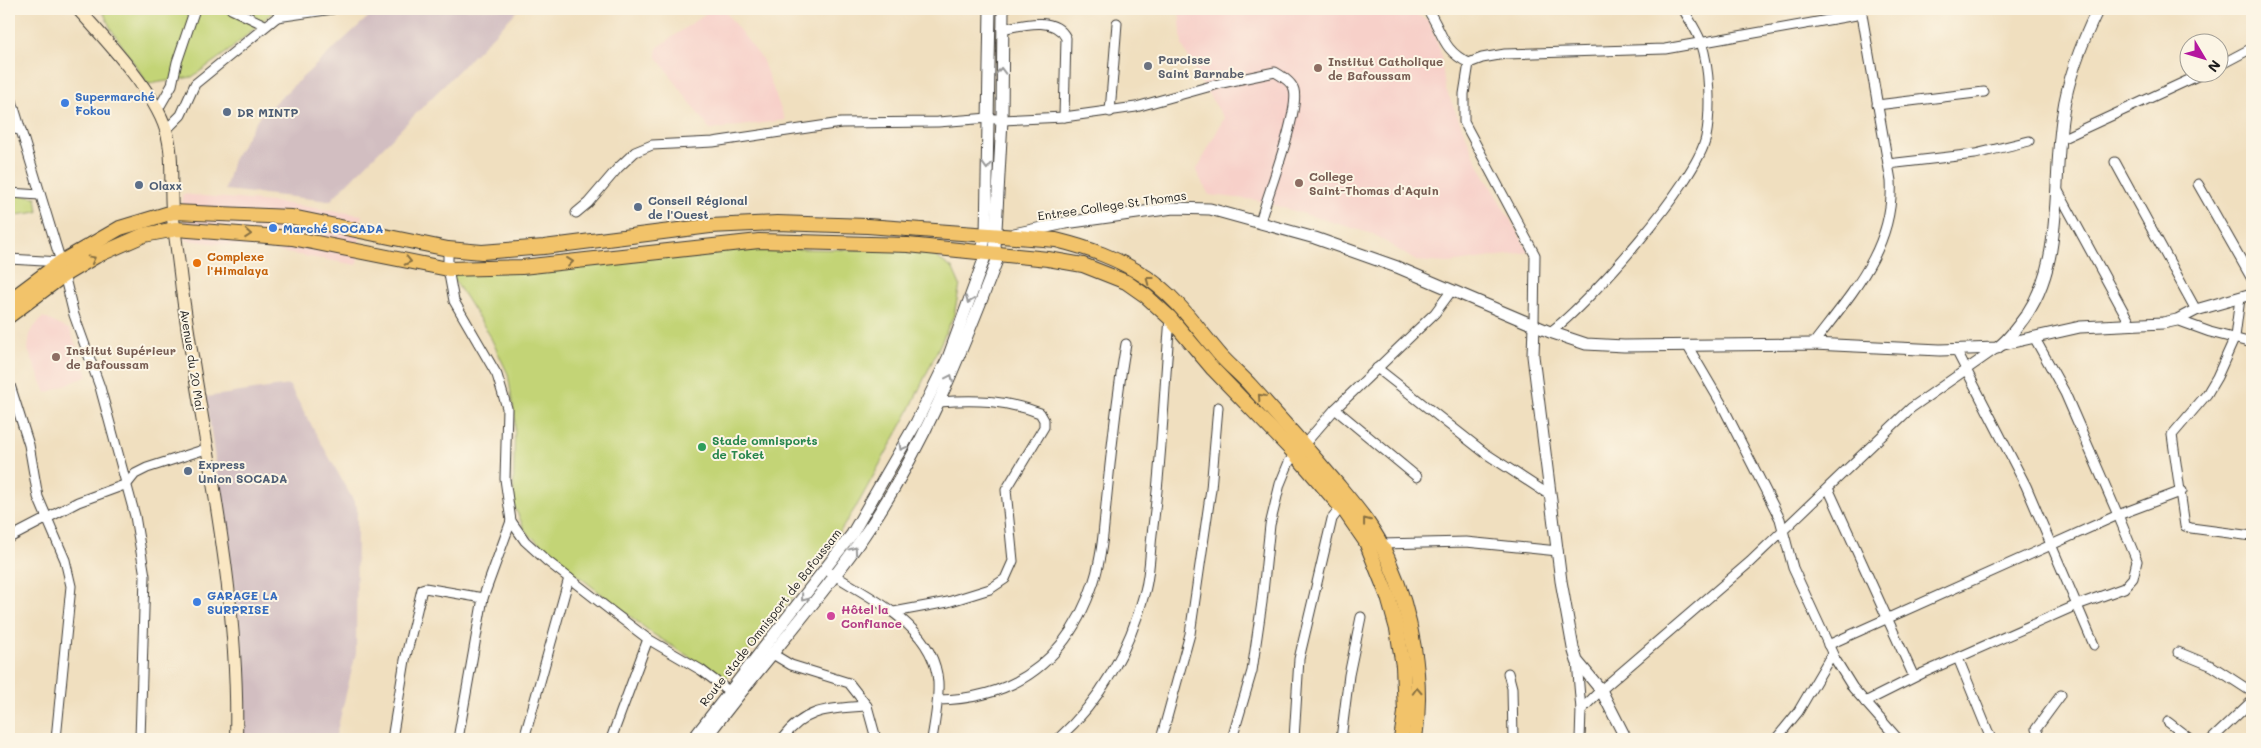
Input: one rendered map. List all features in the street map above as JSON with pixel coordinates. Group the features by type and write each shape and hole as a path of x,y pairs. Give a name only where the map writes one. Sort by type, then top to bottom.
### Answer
{"main road":[{"name":"Avenue du 20 Mai","path":"78,9 130,72 157,111 166,130 170,158 172,212 176,229 182,290 230,609 237,674 236,739"},
{"path":"9,301 62,269 120,228 152,216 172,212 292,217 448,249 482,252 544,247 710,226 778,222 867,226 1056,240 1086,248 1120,261 1147,277 1187,314 1299,449 1363,517 1381,544 1406,609 1416,662 1418,717 1415,739"},
{"path":"9,316 62,269 144,235 176,229 292,238 448,269 522,267 759,241 908,245 992,255 1048,259 1083,265 1106,273 1146,296 1170,318 1214,369 1299,449 1366,542 1388,597 1397,629 1403,666 1405,713 1401,739"}],"street":[{"path":"157,111 172,85 177,62 195,9"},
{"path":"231,9 265,25"},
{"path":"166,130 181,115 195,84 287,9"},
{"path":"277,17 333,9"},
{"name":"Route stade Omnisport de Bafoussam","path":"990,9 989,118 992,236"},
{"name":"Route stade Omnisport de Bafoussam","path":"992,255 983,246 992,236 1002,120 1002,9"},
{"path":"1427,9 1448,48 1456,57 1469,63 1482,58 1505,54 1652,50 1862,11 1888,164 1892,200 1890,220 1881,243 1856,288 1814,344"},
{"path":"1550,332 1618,266 1697,162 1706,138 1708,84 1701,42 1683,9"},
{"path":"1580,710 1784,530 1910,408 2000,346 2027,315 2042,289 2049,263 2058,191 2059,140 2070,81 2083,39 2098,9"},
{"path":"1110,112 1117,22"},
{"path":"1002,30 1038,23 1056,26 1062,30 1066,38 1064,118"},
{"path":"2228,61 2252,48"},
{"path":"1469,63 1464,94 1464,122 1535,256 1533,356 1558,551 1576,661 1580,739"},
{"path":"576,212 588,203 618,168 635,152 652,145 713,142 841,123 938,122 989,118 1002,120 1064,118 1136,107 1222,83 1275,72 1284,77 1294,88 1296,100 1287,136 1260,222"},
{"path":"2059,140 2184,82"},
{"path":"9,91 74,315 100,387 135,516 145,576 140,739"},
{"path":"1877,105 1984,92"},
{"path":"9,128 20,130"},
{"path":"1888,164 1975,154 2029,141"},
{"path":"2115,162 2196,310"},
{"path":"2198,184 2252,278"},
{"path":"2058,191 2131,325"},
{"path":"9,193 40,195"},
{"name":"Entree College St Thomas","path":"992,236 1066,223 1190,207 1210,209 1315,238 1388,263 1550,332 1586,344 1600,346 1814,344 1956,350 2000,346 2080,327 2148,325 2177,320 2196,310 2252,294"},
{"path":"448,249 448,269 454,301 497,374 507,408 505,479 511,521 525,541 569,578 648,639 701,670 733,694"},
{"name":"Route stade Omnisport de Bafoussam","path":"693,739 771,653 890,494 939,402 957,362 992,255"},
{"name":"Route stade Omnisport de Bafoussam","path":"705,739 733,694 831,573 916,422 948,358 992,255"},
{"path":"9,259 62,269"},
{"path":"1232,739 1252,670 1262,602 1270,525 1280,484 1289,462 1335,408 1435,313 1452,290"},
{"path":"2240,298 2235,337 2207,394 2172,435 2182,491 2184,523 2188,528 2252,536"},
{"path":"1058,739 1075,724 1110,677 1128,642 1146,589 1160,478 1170,318"},
{"path":"2177,320 2210,332 2252,343"},
{"path":"1865,702 1914,677 2077,605 2124,588 2133,578 2137,562 2065,393 2034,337"},
{"path":"938,700 989,695 1014,685 1047,660 1072,629 1094,581 1102,540 1119,384 1126,344"},
{"path":"1687,345 1721,403 1784,530 1793,568 1830,649 1849,682 1898,739"},
{"path":"1956,350 2026,486 2094,645"},
{"path":"1377,368 1485,453 1551,496"},
{"path":"9,382 29,445 38,497 65,560 71,586 56,739"},
{"path":"894,612 948,602 990,589 1005,579 1013,561 1006,490 1044,427 1044,420 1040,413 1011,403 992,400 939,402"},
{"path":"1161,739 1190,634 1211,489 1218,407"},
{"path":"1335,408 1416,477"},
{"path":"9,538 46,517 127,484 135,474 147,468 206,449"},
{"path":"1828,488 1914,677"},
{"path":"1776,739 1798,712 1830,649 1888,620 2118,516 2182,491"},
{"path":"1294,739 1299,659 1332,519 1341,507"},
{"path":"458,739 482,598 511,521"},
{"path":"1381,544 1466,542 1558,551"},
{"path":"831,573 894,612 914,632 934,660 938,680 938,700 932,739"},
{"path":"524,739 569,578"},
{"path":"392,739 405,660 422,589 482,598"},
{"path":"1341,739 1349,675 1361,617"},
{"path":"611,739 648,639"},
{"path":"2178,652 2212,666 2252,692"},
{"path":"771,653 791,665 849,683 867,706 875,735 873,739"},
{"path":"1958,658 1991,739"},
{"path":"1576,661 1601,690 1626,739"},
{"path":"1508,672 1512,688 1512,739"},
{"path":"2040,739 2036,729 2061,695"},
{"path":"2212,739 2252,701"},
{"path":"782,739 791,727 817,710 867,706"},
{"path":"2168,722 2190,739"}],"shaded area":[{"path":"377,9 519,9 330,201 225,190 233,160 258,118"},
{"path":"712,9 723,9 762,59 785,120 710,130 657,57 657,48"},
{"path":"1179,9 1404,9 1428,20 1440,49 1445,87 1479,166 1529,252 1449,263 1416,261 1373,234 1256,200 1209,195 1196,171 1224,118 1203,86 1182,45"},
{"name":"Marché SOCADA","path":"182,194 281,203 362,215 357,265 269,250 185,240"},
{"name":"Institut Supérieur de Bafoussam","path":"43,317 70,330 88,376 46,393 28,350 30,332"},
{"path":"289,385 357,507 356,653 335,739 243,739 243,653 206,397"}],"green space":[{"path":"102,9 276,9 230,50 192,77 148,84 111,29"},
{"path":"9,192 36,197 38,212 9,216"},
{"name":"Stade omnisports de Toket","path":"732,250 900,250 932,254 953,269 960,285 954,315 908,413 859,502 816,569 722,683 704,666 653,634 577,575 526,532 513,504 515,419 508,374 489,334 450,273"}],"place":[{"name":"Paroisse Saint Barnabe","path":"1148,66"},
{"name":"Institut Catholique de Bafoussam","path":"1318,68"},
{"name":"Supermarché Fokou","path":"65,103"},
{"name":"DR MINTP","path":"227,112"},
{"name":"College Saint-Thomas d'Aquin","path":"1299,183"},
{"name":"Olaxx","path":"139,185"},
{"name":"Conseil Régional de l'Ouest","path":"638,207"},
{"name":"Marché SOCADA","path":"273,228"},
{"name":"Complexe l'Himalaya","path":"197,263"},
{"name":"Institut Supérieur de Bafoussam","path":"56,357"},
{"name":"Stade omnisports de Toket","path":"702,447"},
{"name":"Express Union SOCADA","path":"188,471"},
{"name":"GARAGE LA SURPRISE","path":"197,602"},
{"name":"Hôtel la Confiance","path":"831,616"}]}
